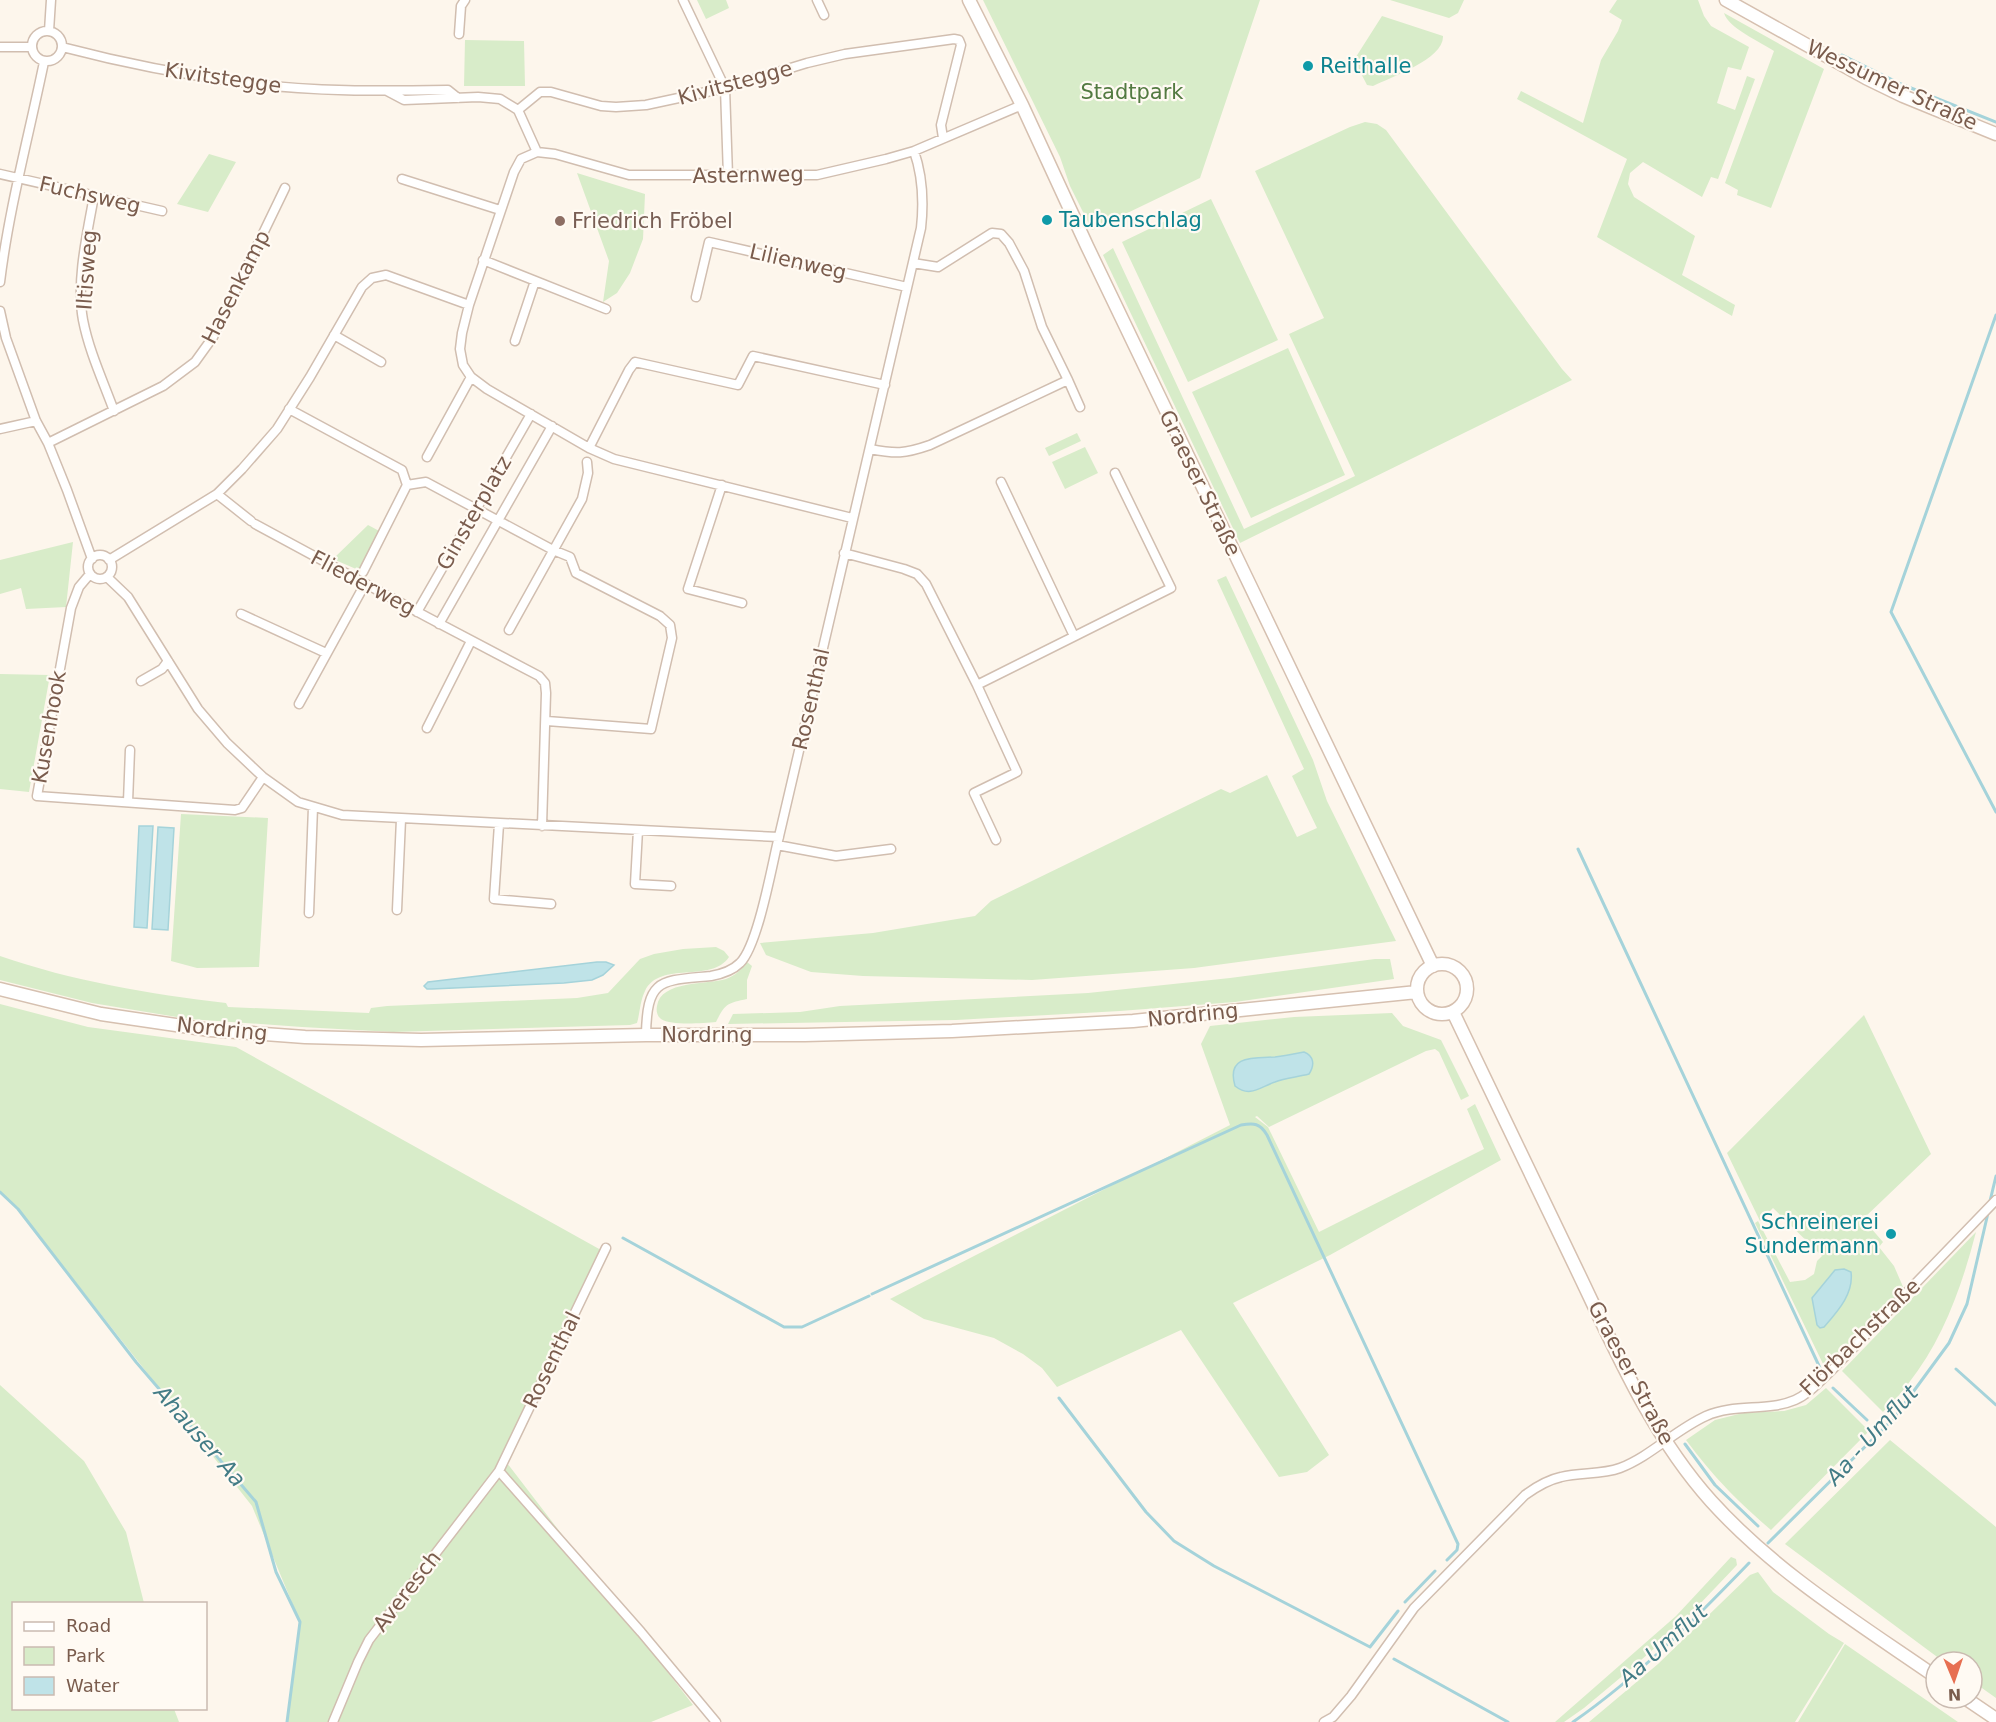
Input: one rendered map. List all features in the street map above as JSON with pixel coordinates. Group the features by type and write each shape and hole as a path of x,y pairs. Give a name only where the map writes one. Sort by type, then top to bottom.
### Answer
{"main road":[{"name":"Graeser Straße","path":"969,0 1022,105 1087,246 1433,966"},
{"name":"Wessumer Straße","path":"1726,0 1866,78 1903,96 1996,134"},
{"path":"1448,964 1461,973 1465,979 1467,994 1459,1008 1452,1012 1445,1014 1430,1011 1419,999 1417,992 1420,976 1433,966 1448,964"},
{"name":"Nordring","path":"0,989 101,1014 210,1030 421,1040 952,1031 1133,1021 1417,992"},
{"name":"Graeser Straße","path":"1452,1012 1627,1375 1665,1440 1710,1500 1755,1545 1812,1591 1924,1669"},
{"path":"1983,1710 1996,1719"}],"street":[{"path":"49,31 51,0"},
{"path":"459,34 461,6 465,0"},
{"path":"683,0 725,88 728,176"},
{"path":"817,0 824,15"},
{"path":"49,31 59,36 62,47 57,58 44,62 35,56 31,47 38,33 49,31"},
{"name":"Kivitstegge","path":"62,47 132,65 248,84 387,91 448,90 458,98 500,99 518,110 540,92 551,92 601,106 646,105 725,88 807,63 846,54 954,39 959,40 961,45 941,125 943,138"},
{"path":"0,47 31,47"},
{"path":"0,282 18,177 44,62"},
{"name":"Asternweg","path":"537,152 555,154 628,175 817,175 914,151 1022,105"},
{"path":"518,110 537,152 521,159 514,172 469,305 460,349 463,365 471,377 589,448 614,459 852,518"},
{"name":"Rosenthal","path":"646,1035 649,1001 660,984 671,980 726,973 741,963 753,942 921,228 923,195 914,151"},
{"name":"Fuchsweg","path":"0,174 162,211"},
{"path":"402,179 500,210"},
{"name":"Hasenkamp","path":"48,444 163,386 195,362 213,337 285,188"},
{"name":"Iltisweg","path":"94,196 86,239 81,287 82,319 93,357 114,411"},
{"path":"913,263 938,267 992,233 1001,234 1009,243 1024,271 1042,327 1080,406"},
{"name":"Lilienweg","path":"696,297 709,242 907,287"},
{"path":"483,260 606,309"},
{"path":"109,560 217,494 242,469 277,429 362,287 372,278 386,275 469,305"},
{"path":"515,341 535,281"},
{"name":"Kusenhook","path":"0,311 6,338 36,421 48,444 92,559 88,564 90,574 79,586 72,602 37,796 235,810 242,808 263,777"},
{"path":"334,335 381,362"},
{"path":"589,448 635,362 738,385 753,356 885,385"},
{"path":"427,457 471,377"},
{"path":"870,449 894,454 930,445 1068,380"},
{"path":"289,409 402,470 407,485 426,482 570,557 576,573 660,616 670,625 672,638 651,729 547,721"},
{"name":"Ginsterplatz","path":"417,612 531,414"},
{"path":"0,429 36,421"},
{"name":"Ginsterplatz","path":"439,624 552,426"},
{"path":"509,630 582,499 588,473 587,462"},
{"path":"977,685 1171,588 1115,473"},
{"path":"1001,482 1074,636"},
{"name":"Fliederweg","path":"363,572 407,485"},
{"path":"722,485 688,589 742,603"},
{"name":"Fliederweg","path":"217,494 253,522 539,676 545,683 547,721 542,826"},
{"path":"844,553 904,569 916,574 926,584 977,685 1017,772 974,793 996,840"},
{"path":"92,559 99,556 109,560"},
{"path":"90,574 99,579 107,577 111,570 109,560"},
{"path":"107,577 128,597 198,710 227,743 263,777 298,802 342,815 638,830 778,841 836,856 891,849"},
{"path":"299,704 365,584"},
{"path":"241,614 326,653"},
{"path":"428,728 471,641"},
{"path":"141,681 162,669 168,661"},
{"path":"128,802 130,750"},
{"path":"309,913 313,807"},
{"path":"397,910 401,819"},
{"path":"499,824 494,899 551,904"},
{"path":"638,830 635,884 671,886"},
{"name":"Flörbachstraße","path":"1324,1722 1333,1717 1351,1696 1414,1608 1525,1495 1543,1482 1562,1476 1602,1473 1618,1468 1647,1454 1697,1420 1720,1410 1776,1405 1798,1399 1831,1371 1996,1200"},
{"name":"Rosenthal","path":"499,1471 606,1248"},
{"path":"499,1471 641,1632 716,1722"},
{"name":"Averesch","path":"333,1722 369,1640 499,1471"}],"green space":[{"path":"697,0 726,0 729,8 706,19"},
{"name":"Stadtpark","path":"983,0 1260,0 1200,178 1092,230 1070,186 1060,157"},
{"path":"1390,0 1464,0 1458,13 1449,18"},
{"path":"1617,0 1698,0 1711,26 1749,47 1741,70 1728,67 1717,103 1735,110 1747,76 1755,79 1718,179 1711,177 1702,197 1643,162 1630,173 1628,184 1634,197 1695,236 1682,275 1735,305 1732,316 1597,237 1627,159 1517,99 1521,91 1583,123 1601,60 1622,20 1609,12"},
{"path":"1724,13 1824,69 1771,208 1737,195 1738,190 1725,183 1774,51 1738,29"},
{"path":"1382,16 1443,36 1441,44 1426,60 1373,86 1367,85 1354,60"},
{"path":"465,40 524,41 525,86 464,86"},
{"path":"1365,122 1377,124 1386,130 1572,380 1240,543 1103,255 1113,248 1244,529 1355,476 1289,334 1324,318 1255,171"},
{"path":"209,154 236,162 208,212 177,204"},
{"path":"577,173 645,194 643,239 630,273 617,293 603,302 609,261"},
{"path":"1211,199 1278,340 1188,382 1122,242"},
{"path":"1288,348 1345,475 1251,518 1192,392"},
{"path":"1077,433 1081,441 1049,456 1045,448"},
{"path":"1085,447 1098,473 1065,489 1052,462"},
{"path":"368,525 383,533 363,572 333,559"},
{"path":"73,542 66,607 26,609 21,588 0,594 0,560"},
{"path":"1226,576 1313,760 1327,801 1396,941 1194,968 1032,980 863,976 811,972 766,955 760,943 873,933 975,916 991,901 1221,789 1230,793 1267,775 1297,837 1317,828 1292,776 1304,769 1217,580"},
{"path":"0,674 50,675 29,792 0,789"},
{"path":"181,814 268,818 259,967 197,968 171,961"},
{"path":"716,947 729,957 721,965 710,969 662,976 652,982 643,995 637,1023 630,1025 393,1032 189,1019 92,1003 0,980 0,956 55,973 140,991 226,1003 228,1007 369,1013 371,1008 387,1006 577,998 608,993 640,959 683,949"},
{"path":"1390,959 1394,979 1235,1002 956,1020 728,1024 733,1014 800,1012 840,1006 1088,993 1230,978"},
{"path":"747,962 752,966 747,980 747,999 727,1005 716,1022 680,1023 666,1021 659,1016 657,1006 660,998 667,992 686,985 726,979 738,972"},
{"path":"0,1004 88,1027 236,1047 601,1250 507,1463 693,1705 651,1722 287,1722 300,1622 252,1506 18,1209 0,1193"},
{"path":"1392,1013 1403,1026 1441,1040 1469,1096 1461,1100 1439,1052 1435,1049 1426,1051 1269,1127 1257,1116 1255,1117 1268,1127 1319,1232 1484,1149 1467,1109 1475,1104 1501,1160 1330,1255 1233,1303 1329,1455 1307,1472 1279,1477 1181,1330 1057,1387 1042,1368 1023,1354 994,1338 924,1319 890,1299 1230,1125 1201,1044 1210,1026 1294,1017"},
{"path":"1864,1015 1931,1154 1863,1219 1883,1242 1879,1247 1894,1266 1904,1289 1825,1368 1755,1223 1758,1221 1790,1282 1805,1280 1814,1274 1817,1261 1822,1256 1773,1208 1760,1221 1727,1153"},
{"path":"1976,1232 1958,1292 1941,1331 1920,1367 1883,1412 1842,1371"},
{"path":"0,1385 84,1461 126,1532 144,1602 12,1602 12,1710 174,1710 179,1722 0,1722"},
{"path":"1826,1388 1869,1431 1771,1530 1726,1487 1686,1440 1715,1420 1743,1413 1784,1411 1806,1405"},
{"path":"1890,1440 1996,1527 1996,1698 1984,1690 1984,1650 1928,1650 1785,1544"},
{"path":"1731,1557 1736,1559 1737,1565 1674,1631 1584,1708 1564,1722 1555,1722 1676,1616"},
{"path":"1758,1572 1773,1592 1844,1643 1795,1722 1589,1722 1658,1664 1750,1575"},
{"path":"1845,1644 1924,1699 1924,1710 1941,1710 1958,1722 1798,1722"}],"water":[{"path":"139,826 153,826 147,928 134,927"},
{"path":"158,827 174,828 168,930 152,929"},
{"path":"597,962 614,965 603,975 592,980 432,989 424,986 428,982"},
{"path":"1304,1052 1313,1061 1309,1074 1250,1091 1235,1086 1234,1069 1243,1060"},
{"path":"1844,1269 1851,1272 1850,1288 1844,1302 1824,1327 1820,1328 1817,1325 1812,1298 1835,1270"}],"waterway":[{"path":"1842,55 1901,84 1996,122"},
{"path":"1996,315 1891,612 1996,812"},
{"path":"1578,849 1820,1368"},
{"path":"872,1294 1241,1125 1259,1126 1267,1135 1458,1544 1457,1550 1447,1560"},
{"name":"Aa - Umflut","path":"1990,1201 1996,1176"},
{"name":"Ahauser Aa","path":"0,1192 18,1209 136,1362 256,1502 276,1572 300,1622 287,1722"},
{"name":"Aa - Umflut","path":"1768,1543 1894,1418 1949,1343 1967,1304 1988,1213"},
{"path":"623,1238 784,1327 802,1327 869,1296"},
{"path":"1956,1369 1996,1405"},
{"path":"1833,1388 1867,1420"},
{"path":"1059,1398 1146,1512 1174,1541 1214,1566 1370,1647 1398,1611"},
{"path":"1685,1444 1715,1485 1758,1526"},
{"name":"Aa Umflut","path":"1573,1722 1643,1667 1749,1563"},
{"path":"1405,1602 1435,1571"},
{"path":"1394,1659 1508,1722"}],"place":[{"name":"Reithalle","path":"1308,66"},
{"name":"Taubenschlag","path":"1047,220"},
{"name":"Friedrich Fröbel","path":"560,221"},
{"name":"Schreinerei Sundermann","path":"1891,1234"}]}
